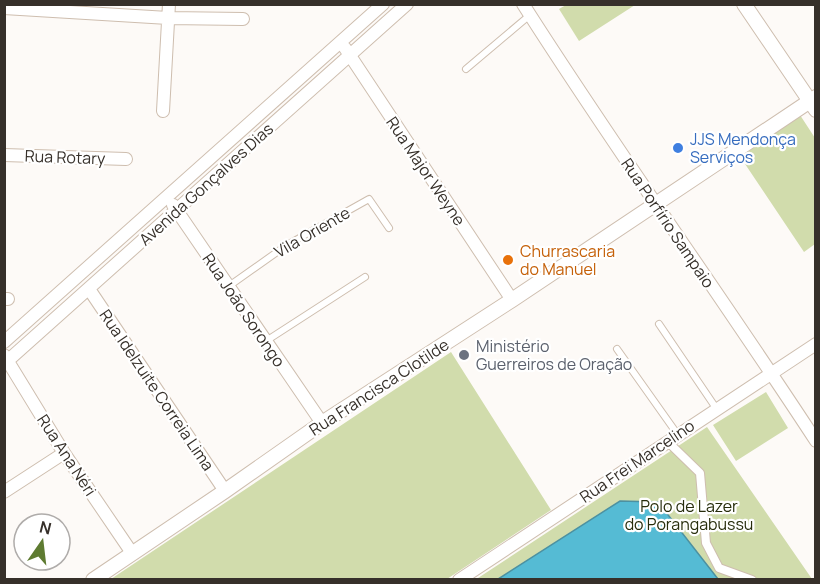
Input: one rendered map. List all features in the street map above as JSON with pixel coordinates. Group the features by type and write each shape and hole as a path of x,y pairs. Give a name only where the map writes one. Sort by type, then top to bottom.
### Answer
{"street":[{"path":"163,111 169,4"},
{"name":"Avenida Gonçalves Dias","path":"4,342 383,4"},
{"name":"Avenida Gonçalves Dias","path":"6,360 89,289 407,4"},
{"path":"744,4 813,103"},
{"path":"4,8 168,18 243,19"},
{"name":"Rua Porfírio Sampaio","path":"526,10 654,205 771,372 816,441"},
{"name":"Rua Major Weyne","path":"340,43 512,300"},
{"name":"Rua Francisca Clotilde","path":"93,579 322,423 813,103"},
{"name":"Rua Rotary","path":"4,154 126,159"},
{"name":"Rua João Sorongo","path":"167,196 322,423"},
{"name":"Rua Idelzuite Correia Lima","path":"89,289 225,491"},
{"name":"Rua Frei Marcelino","path":"459,579 816,344"},
{"name":"Rua Ana Néri","path":"6,360 64,453 132,553"},
{"path":"673,438 700,472 706,543 719,568 752,579"},
{"path":"4,492 64,453"}],"lane":[{"path":"466,69 526,10"},
{"name":"Vila Oriente","path":"228,286 287,245 369,199 389,228"},
{"path":"266,342 365,277"},
{"path":"659,324 716,408"},
{"path":"617,349 673,438"}],"green space":[{"path":"635,4 579,41 559,9 566,5"},
{"path":"800,115 815,138 815,244 804,252 739,155"},
{"path":"451,352 551,510 447,579 111,579"},
{"path":"766,392 788,428 736,461 713,425"},
{"name":"Polo de Lazer do Porangabussu","path":"707,427 812,579 475,580"}],"water":[{"path":"620,501 658,502 718,579 498,579"}],"place":[{"name":"JJS Mendonça Serviços","path":"678,148"},
{"name":"Churrascaria do Manuel","path":"508,260"},
{"name":"Ministério Guerreiros de Oração","path":"464,355"}]}
